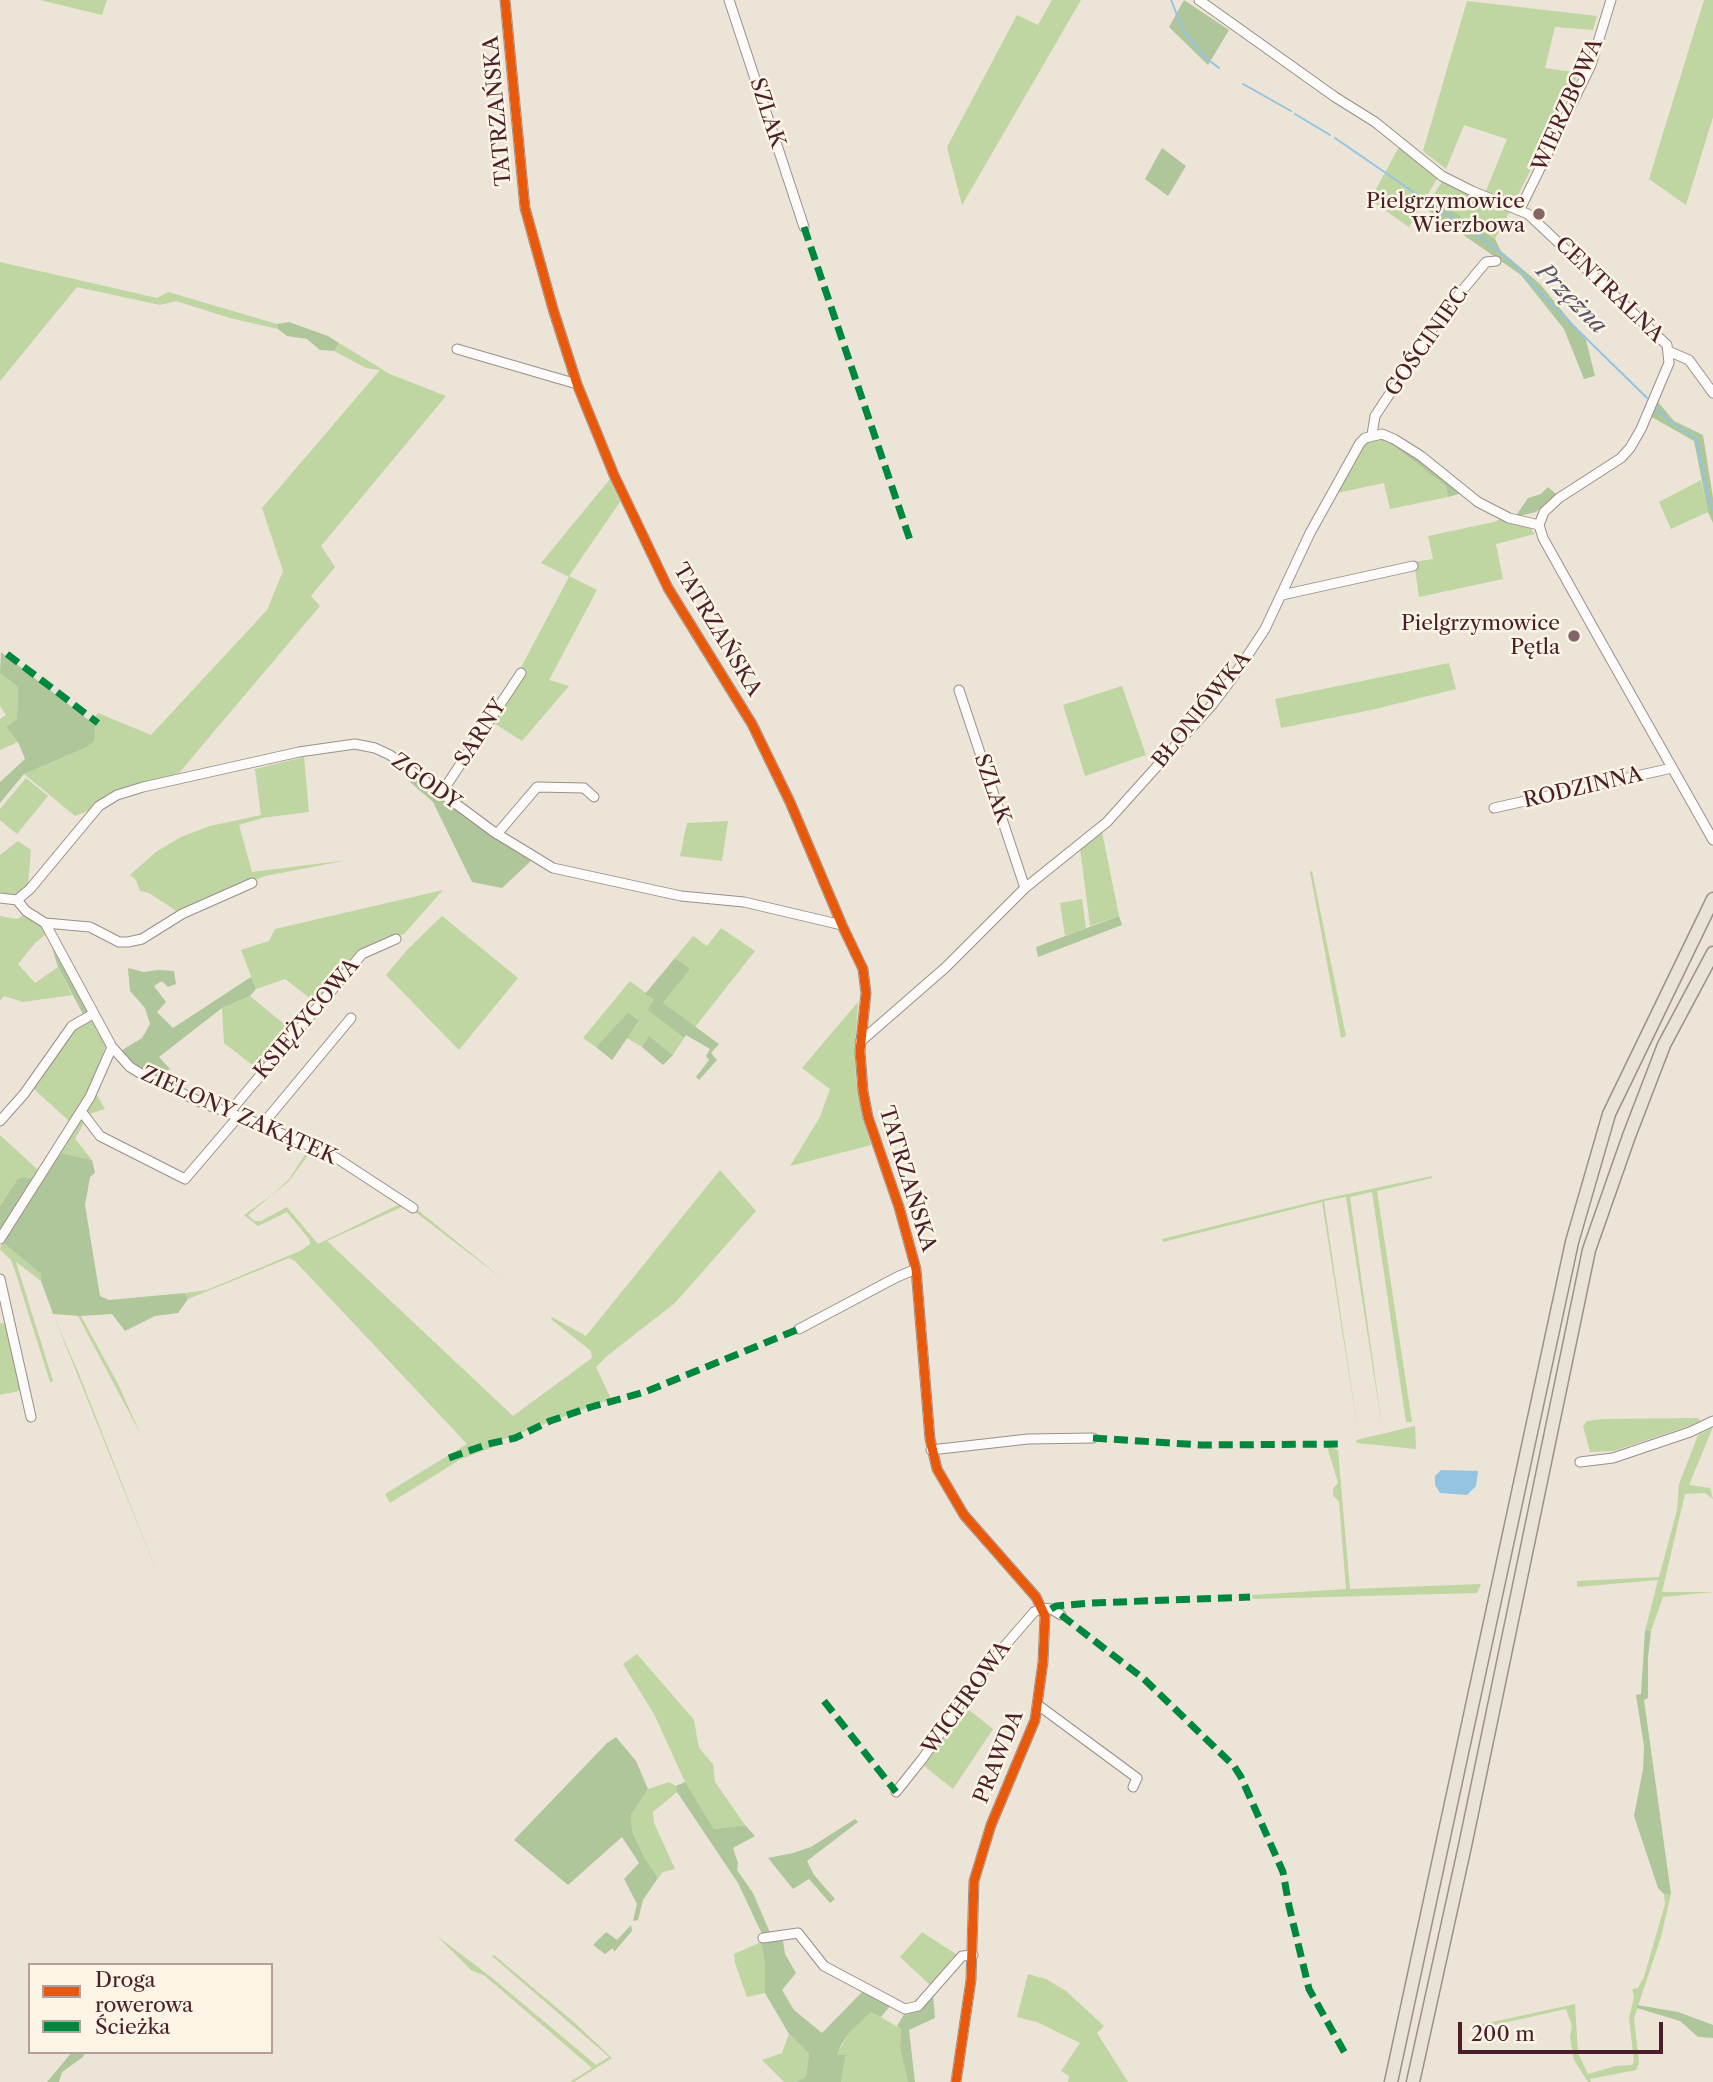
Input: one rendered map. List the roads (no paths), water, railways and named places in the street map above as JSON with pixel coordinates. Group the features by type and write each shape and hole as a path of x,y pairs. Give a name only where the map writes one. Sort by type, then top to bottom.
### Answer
{"highway":[{"path":"1391,2082 1572,1242 1609,1114 1713,899"},
{"path":"1413,2082 1590,1250 1664,1045 1713,953"}],"street":[{"name":"TATRZAŃSKA","path":"505,0 525,208 555,316 614,475 667,588 752,724 859,958 866,981 860,1042 863,1091 868,1117 899,1207 916,1269"},
{"name":"SZLAK","path":"729,0 804,227"},
{"name":"CENTRALNA","path":"1199,0 1335,97 1375,122 1442,176 1472,191 1520,209 1535,219 1663,340 1669,363 1630,448 1620,458 1559,498 1544,512 1539,525"},
{"name":"WIERZBOWA","path":"1520,209 1591,65 1611,0"},
{"name":"GOŚCINIEC","path":"1373,435 1375,416 1441,316 1486,262 1496,261"},
{"path":"457,349 578,384"},
{"path":"1668,351 1689,360 1712,390"},
{"path":"1373,435 1382,434 1421,456 1487,507 1509,518 1539,525 1543,538 1713,840"},
{"name":"BŁONIÓWKA","path":"860,1042 947,967 1025,888 1107,822 1234,676 1265,629 1310,533 1358,447 1365,438 1373,435"},
{"path":"1282,595 1413,566"},
{"name":"SARNY","path":"442,792 520,673"},
{"name":"SZLAK","path":"959,690 1025,888"},
{"name":"ZGODY","path":"17,901 99,806 117,795 299,752 355,744 375,748 390,755 498,834 553,868 681,896 744,902 842,925"},
{"name":"RODZINNA","path":"1494,808 1672,768"},
{"path":"498,834 537,787 584,788 594,797"},
{"path":"45,923 90,927 119,942 128,942 142,939 182,914 253,883"},
{"path":"0,898 17,901"},
{"name":"ZIELONY ZAKĄTEK","path":"17,901 26,911 45,923 93,1014 122,1059 143,1075 228,1114 262,1125 335,1157 413,1208"},
{"name":"KSIĘŻYCOWA","path":"228,1114 362,954 396,939"},
{"path":"0,1121 24,1094 72,1026 93,1014"},
{"path":"262,1125 351,1018"},
{"path":"0,1238 90,1097 112,1047"},
{"path":"81,1111 100,1136 185,1179 238,1117"},
{"path":"799,1329 916,1269 931,1450 942,1479 964,1515 1036,1597 1042,1608 1051,1609 1061,1615"},
{"path":"0,1279 31,1417"},
{"path":"1580,1462 1613,1458 1690,1432 1713,1421"},
{"path":"931,1450 1028,1439 1093,1438"},
{"name":"PRAWDA","path":"956,2082 973,1955 972,1895 976,1869 991,1825 1029,1738 1038,1705 1045,1631 1042,1608"},
{"name":"WICHROWA","path":"895,1792 923,1758 983,1671 1034,1612 1042,1608"},
{"path":"1038,1705 1137,1778 1133,1787"},
{"path":"763,1938 798,1933 824,1966 905,2009 918,2006 962,1956 973,1955"}],"water":[{"path":"1441,1470 1478,1471 1476,1486 1467,1495 1440,1493 1435,1485 1435,1476"}],"waterway":[{"name":"Przężna","path":"1171,0 1183,30 1206,58 1219,68"},
{"name":"Przężna","path":"1243,84 1291,111"},
{"name":"Przężna","path":"1295,114 1330,135"},
{"name":"Przężna","path":"1335,138 1422,198"},
{"name":"Przężna","path":"1432,204 1493,246 1516,266 1647,398"},
{"name":"Przężna","path":"1656,409 1696,438 1713,510"}],"place":[{"name":"Pielgrzymowice Wierzbowa","path":"1539,214"},
{"name":"Pielgrzymowice Pętla","path":"1574,636"}]}
